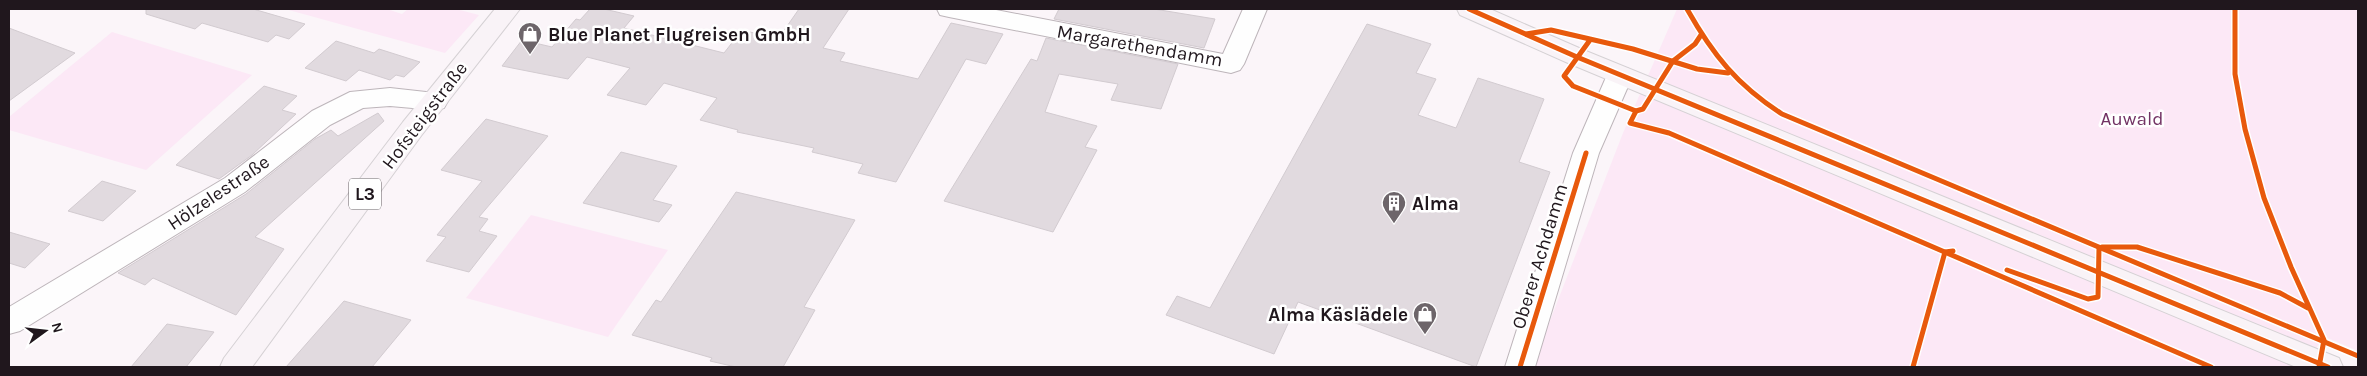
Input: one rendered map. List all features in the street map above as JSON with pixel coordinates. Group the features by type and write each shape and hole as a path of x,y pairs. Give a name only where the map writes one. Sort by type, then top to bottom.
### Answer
{"main road":[{"name":"Hofsteigstraße","path":"235,367 435,101 508,9"},
{"path":"1469,9 1620,74 2318,363"}],"street":[{"name":"Margarethendamm","path":"949,9 1230,64 1255,9"},
{"name":"Oberer Achdamm","path":"1520,367 1586,153 1620,74"},
{"name":"Hölzelestraße","path":"9,322 235,185 321,118 359,99 390,97 435,101"}],"green space":[{"path":"285,9 387,9 402,14 408,9 456,9 479,15 445,53"},
{"name":"Auwald","path":"1677,9 2358,9 2358,351 2323,336 2306,367 1532,367 1623,133"},
{"path":"112,32 252,75 146,170 9,130 9,117"},
{"path":"531,215 668,250 608,337 466,298"}],"building":[{"path":"146,9 253,9 305,24 289,39 276,35 268,42 202,23 195,29 146,14"},
{"path":"590,9 604,9 634,16 624,28 724,53 742,30 778,39 799,9 849,9 823,48 845,53 840,61 918,79 951,23 1003,34 986,64 966,59 896,182 858,173 863,164 812,152 814,148 737,132 738,130 700,120 717,98 664,83 646,105 607,95 630,68 587,57 568,79 502,66 522,40 552,47 576,19 580,20"},
{"path":"1059,9 1154,9 1215,19 1204,48 1054,19"},
{"name":"Alma","path":"1367,24 1431,44 1416,73 1436,79 1418,115 1456,128 1478,78 1544,99 1519,162 1550,172 1476,367 1298,302 1274,354 1166,315 1177,296 1210,308"},
{"path":"9,28 75,53 9,101"},
{"path":"1046,38 1178,64 1161,109 1111,100 1118,84 1059,74 1045,112 1097,126 1085,147 1097,150 1053,232 944,201 1031,59 1037,61"},
{"path":"336,41 374,53 379,49 420,62 404,77 396,75 390,80 359,70 346,81 305,68"},
{"path":"264,86 297,96 282,110 296,114 252,155 219,179 176,165"},
{"path":"378,113 384,121 255,237 284,249 236,315 153,278 145,285 118,273 246,194 315,139 331,130 338,136"},
{"path":"486,119 548,136 479,217 488,219 479,231 497,236 469,272 426,261 446,237 437,235 482,181 441,170"},
{"path":"621,152 677,166 653,200 672,205 659,222 583,203"},
{"path":"102,181 136,191 103,221 68,211"},
{"path":"736,192 855,220 804,307 815,310 783,367 736,367 710,361 712,358 632,335 656,300 661,302"},
{"path":"9,232 50,244 25,268 9,263"},
{"path":"344,301 411,320 372,367 286,367"},
{"path":"167,324 214,332 186,367 131,367"}],"cycle path":[{"path":"1469,9 1577,57 2328,367"},
{"path":"1687,9 1706,42 1726,69 1750,92 1782,114 2358,356"},
{"path":"2235,9 2235,74 2245,129 2264,198 2291,267 2324,340 2319,367"},
{"path":"1526,34 1551,30 1633,49 1697,69 1728,73"},
{"path":"1590,40 1564,76 1573,86 1636,111 1643,109 1673,61 1695,44 1701,35"},
{"path":"1636,111 1630,123 1669,133 2211,367"},
{"path":"1520,367 1586,153"},
{"path":"2102,247 2137,247 2280,293 2308,308"},
{"path":"2007,270 2088,299 2098,297 2099,248"},
{"path":"1913,367 1945,252 1953,251"}],"place":[{"name":"Blue Planet Flugreisen GmbH","path":"530,55"},
{"name":"Alma","path":"1394,224"},
{"name":"Alma Käslädele","path":"1425,335"}]}
